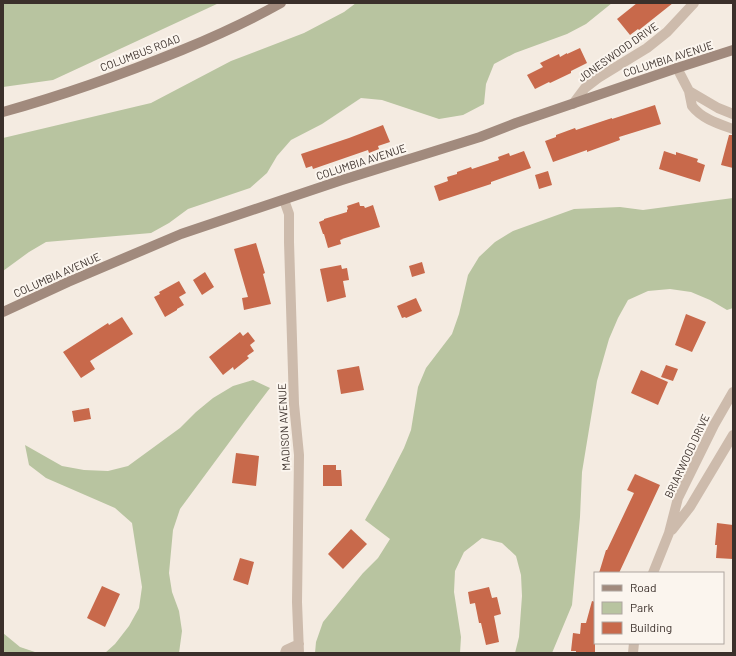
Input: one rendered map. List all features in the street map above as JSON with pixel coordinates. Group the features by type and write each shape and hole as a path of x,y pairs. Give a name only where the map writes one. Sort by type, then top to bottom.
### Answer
{"street":[{"name":"COLUMBUS ROAD","path":"3,112 103,81 148,64 213,37 281,3"},
{"name":"JONESWOOD DRIVE","path":"573,104 585,88 598,78 647,48 667,32 694,3"},
{"name":"COLUMBIA AVENUE","path":"3,312 181,234 342,180 480,137 516,123 733,50"},
{"path":"677,68 688,91 692,106 696,111 713,121 733,129"},
{"path":"688,91 718,108 733,114"},
{"name":"MADISON AVENUE","path":"284,200 289,214 290,306 294,404 299,455 297,602 299,648"},
{"name":"BRIARWOOD DRIVE","path":"653,572 670,533 678,498 714,425 733,392"},
{"name":"BRIARWOOD DRIVE","path":"670,533 690,507 733,435"},
{"path":"285,653 286,650 299,648"}],"green space":[{"path":"3,3 219,3 53,80 3,87"},
{"path":"356,3 612,3 586,24 567,34 515,53 494,64 486,84 484,104 463,115 439,119 382,100 361,98 322,124 291,140 277,156 267,173 250,188 188,209 169,223 151,233 46,242 29,252 3,271 3,138 151,103 231,61 304,33 344,12"},
{"path":"733,198 733,308 727,310 710,300 691,292 670,289 648,291 628,300 609,339 597,381 582,472 580,517 572,605 552,653 515,653 519,637 522,596 521,575 516,556 502,543 482,538 464,552 455,571 454,592 461,637 460,653 315,653 316,642 323,622 363,573 378,558 390,539 365,520 404,448 411,430 418,387 426,368 452,334 459,314 468,275 479,257 495,242 513,231 574,209 620,207 643,210"},
{"path":"253,380 270,388 180,509 173,530 169,573 172,592 179,611 182,631 179,653 105,653 115,644 129,626 139,608 142,587 132,523 115,508 46,478 29,465 25,445 62,466 84,470 108,471 128,466 180,428 213,398 233,386"},
{"path":"3,633 20,647 38,653 3,653"}],"building":[{"path":"637,3 673,3 639,30 638,29 630,35 617,19"},
{"path":"580,48 587,63 571,71 571,73 535,89 527,75 543,67 540,63 559,54 560,57"},
{"path":"655,105 661,124 619,137 620,140 587,152 587,150 553,162 545,141 575,128 576,130"},
{"path":"383,125 390,142 378,146 379,149 369,153 368,150 313,169 312,166 306,168 301,154"},
{"path":"729,135 733,135 733,168 721,165"},
{"path":"524,151 531,168 491,182 491,184 439,201 434,186 448,181 447,177 471,167 472,169 499,160 498,157 509,153 510,156"},
{"path":"664,151 676,155 676,152 698,159 697,162 705,165 700,182 659,169"},
{"path":"548,171 552,185 539,189 535,175"},
{"path":"359,202 360,206 364,206 365,208 373,205 380,227 342,239 340,240 341,244 328,248 319,222 347,212 347,206"},
{"path":"256,243 265,273 263,274 271,304 244,310 242,298 248,297 234,249"},
{"path":"422,262 425,273 412,277 409,266"},
{"path":"341,265 342,269 347,268 349,280 343,281 346,297 327,302 320,269"},
{"path":"205,272 214,287 202,295 193,280"},
{"path":"179,281 186,293 179,297 184,305 165,317 154,297 160,294 159,292"},
{"path":"416,298 422,311 406,318 402,318 397,306"},
{"path":"686,314 706,322 692,352 675,345"},
{"path":"122,317 133,334 90,361 95,369 81,378 63,352 108,323 109,325"},
{"path":"240,332 243,336 248,332 255,341 250,345 254,351 247,356 249,358 234,370 233,367 223,375 209,357"},
{"path":"666,365 678,369 673,381 661,377"},
{"path":"359,366 364,390 341,394 337,370"},
{"path":"641,370 668,382 658,405 631,393"},
{"path":"89,408 91,419 74,422 72,411"},
{"path":"236,453 259,456 256,486 232,483"},
{"path":"323,465 336,465 336,470 341,470 342,486 323,486"},
{"path":"635,474 660,485 619,572 599,572 606,550 634,493 627,490"},
{"path":"717,523 733,525 733,559 716,558 717,545 715,545"},
{"path":"351,529 367,544 343,569 328,554"},
{"path":"240,558 254,562 248,585 233,580"},
{"path":"102,586 120,594 105,627 87,618"},
{"path":"489,587 492,598 497,597 501,614 494,616 499,642 486,645 475,603 470,604 468,592"},
{"path":"592,601 594,602 595,653 576,653 576,651 571,651 573,633 580,634 581,623 586,623"}]}
